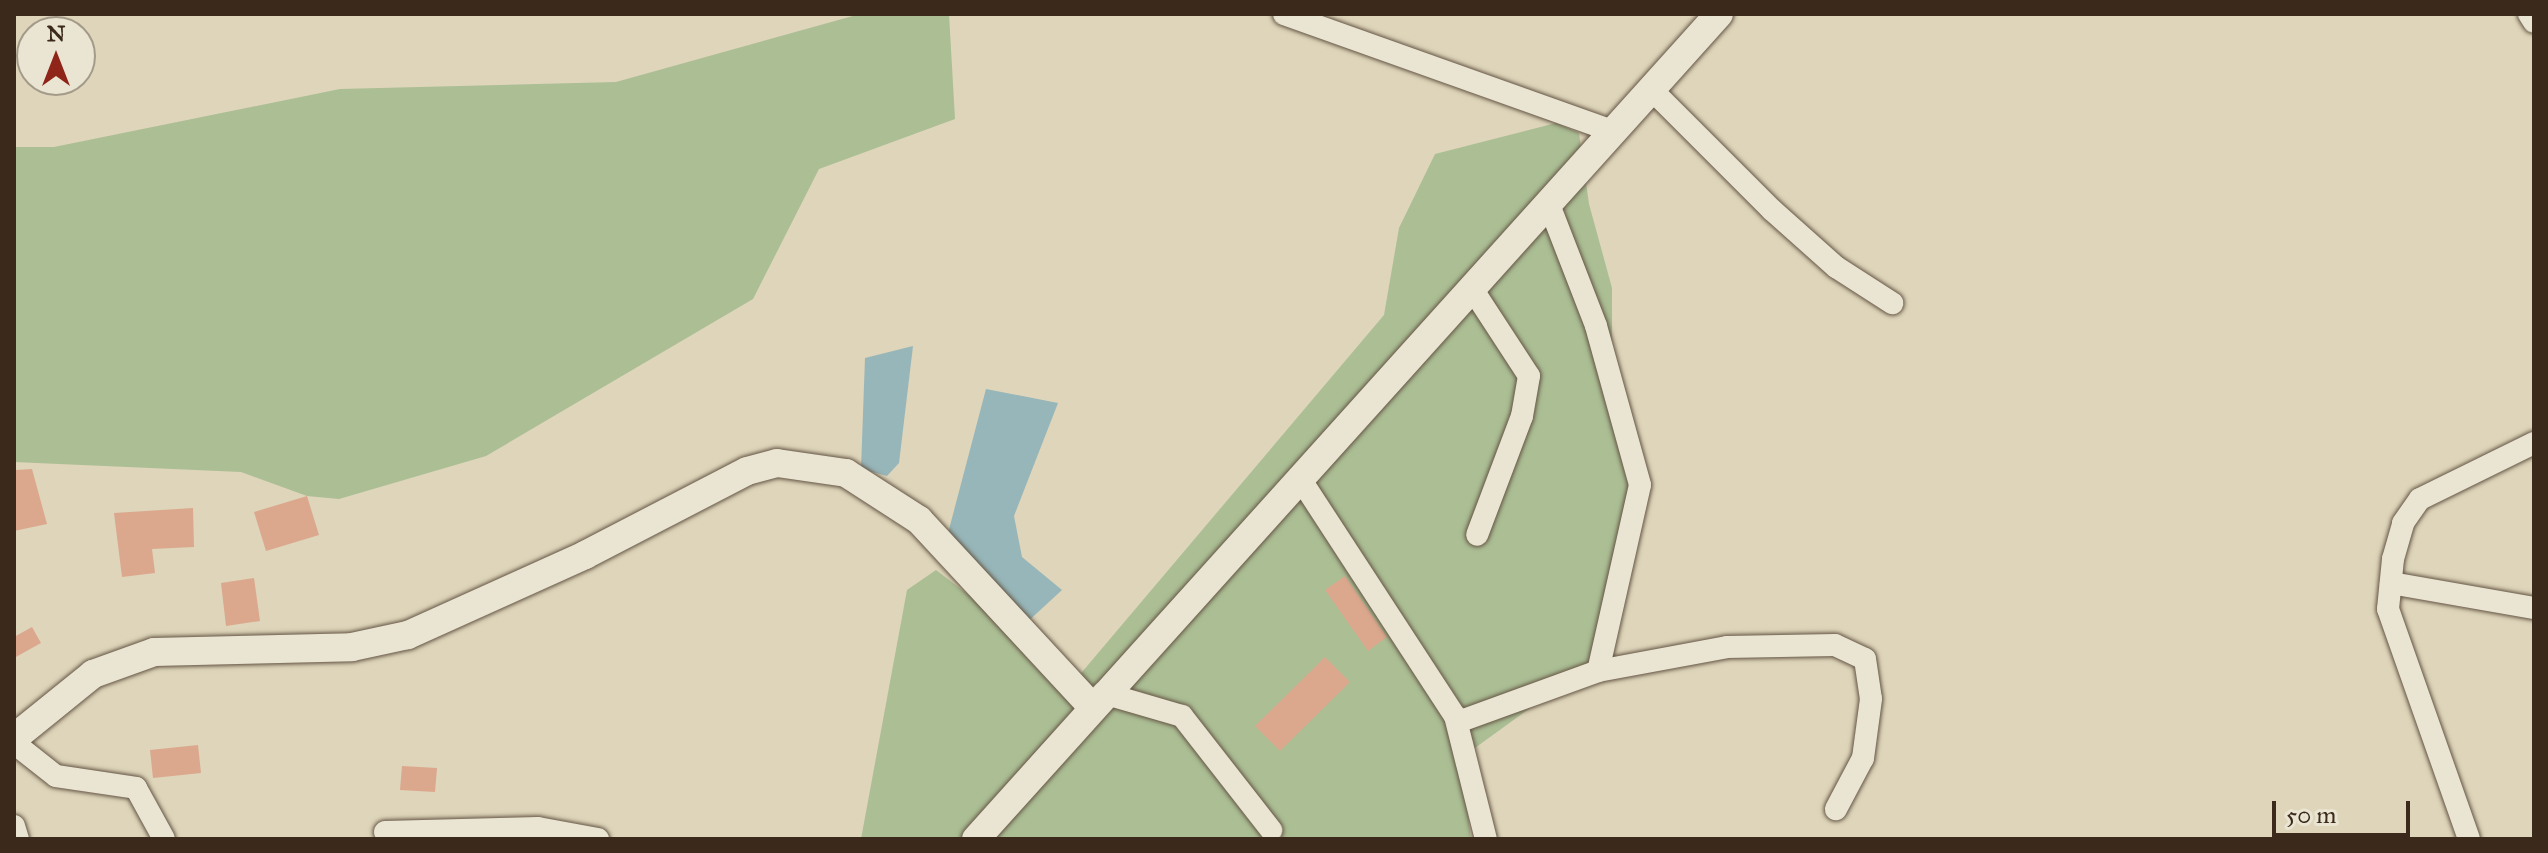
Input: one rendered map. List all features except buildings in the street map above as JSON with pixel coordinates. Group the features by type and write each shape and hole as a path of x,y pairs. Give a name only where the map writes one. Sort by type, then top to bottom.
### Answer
{"street":[{"path":"1284,14 1613,131"},
{"path":"976,839 1719,14"},
{"path":"2529,14 2534,22"},
{"path":"1651,89 1836,267 1892,303"},
{"path":"1548,202 1596,326 1640,485 1598,671"},
{"path":"1471,287 1529,376 1522,416 1477,535"},
{"path":"2469,839 2388,609 2391,583 2403,523 2420,499 2534,443"},
{"path":"164,839 136,788 56,776 14,741 93,674 154,652 352,647 408,635 585,555 747,471 777,463 846,473 919,520 1098,700 1182,716 1271,830"},
{"path":"1299,477 1458,722 1486,839"},
{"path":"2391,583 2534,608"},
{"path":"1458,722 1598,671 1771,643 1853,650 1869,672 1868,730 1863,758 1836,809"},
{"path":"14,826 18,839"},
{"path":"385,832 538,828 598,839"}],"green space":[{"path":"860,14 949,14 955,119 819,169 753,299 486,456 339,499 307,496 241,472 14,462 14,147 54,147 340,89 616,82"},
{"path":"1556,123 1579,133 1589,204 1612,288 1612,361 1637,466 1591,664 1461,758 1471,839 861,839 907,590 936,570 1077,678 1384,315 1399,228 1435,154"}],"water":[{"path":"913,346 899,463 887,476 861,469 865,358"},
{"path":"986,389 1058,403 1014,516 1022,557 1062,590 1024,625 947,537"}]}
